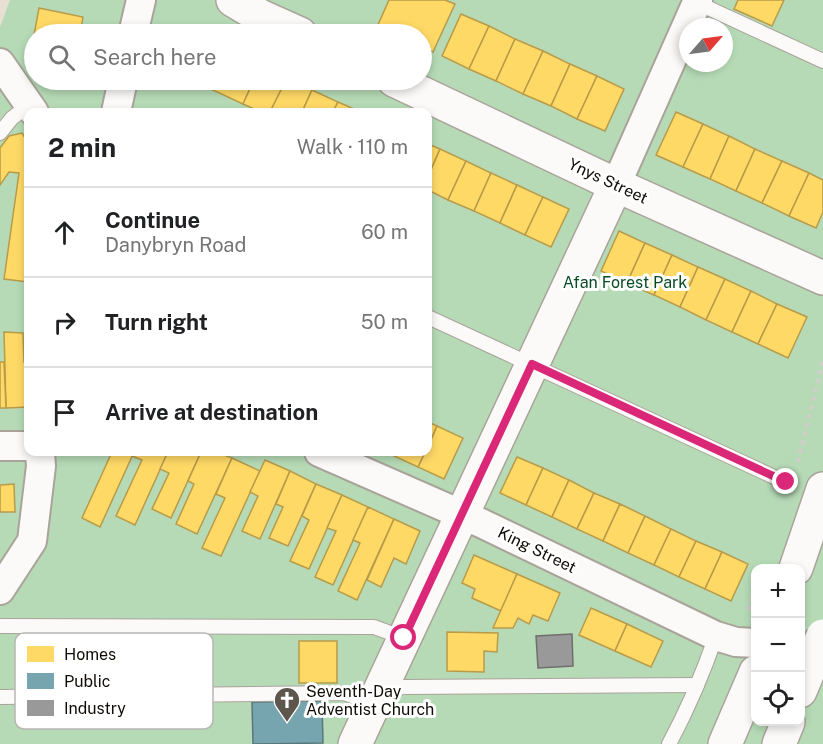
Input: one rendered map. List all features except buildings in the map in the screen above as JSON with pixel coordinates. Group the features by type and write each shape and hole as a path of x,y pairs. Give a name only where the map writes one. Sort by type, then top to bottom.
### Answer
{"main road":[{"path":"254,5 284,24"},
{"name":"Ynys Street","path":"415,90 616,185 823,278"},
{"path":"355,744 616,185"},
{"path":"797,564 823,489"},
{"path":"725,744 751,684"},
{"path":"779,744 786,726"}],"street":[{"path":"135,24 141,0"},
{"path":"616,185 696,1"},
{"path":"0,63 31,108"},
{"path":"117,108 121,90"},
{"path":"0,446 24,446"},
{"path":"0,590 32,541 40,456"},
{"name":"King Street","path":"328,456 462,515 716,636 736,642 751,643"}],"lane":[{"path":"696,1 823,61"},
{"path":"0,133 12,118 24,113"},
{"path":"432,319 786,482"},
{"path":"0,626 374,627 404,638"},
{"path":"669,744 697,686 716,636"},
{"path":"213,694 344,693 355,697 404,687 697,686"},
{"path":"0,697 15,697"}],"green space":[{"name":"Afan Forest Park","path":"10,0 823,0 823,744 0,744 0,27"}],"place":[{"name":"Seventh-Day Adventist Church","path":"287,723"}],"route":[{"path":"404,638 532,364 786,482"}]}
